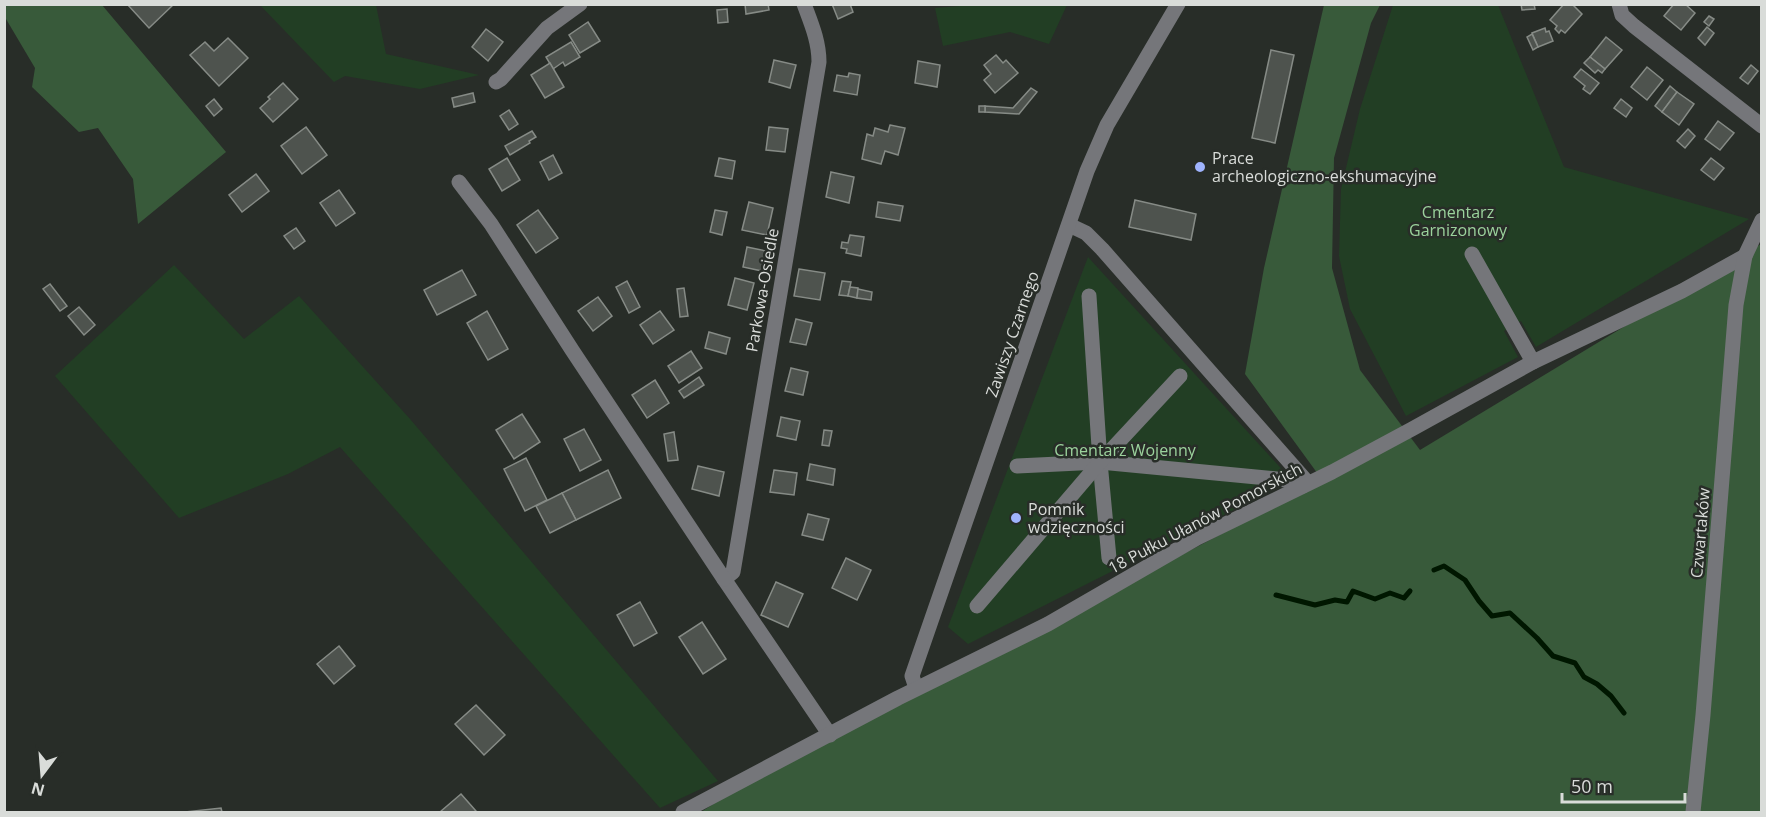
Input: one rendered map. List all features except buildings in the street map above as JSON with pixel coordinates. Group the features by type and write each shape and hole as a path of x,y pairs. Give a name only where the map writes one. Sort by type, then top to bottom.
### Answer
{"street":[{"path":"496,82 547,28 580,4"},
{"name":"Parkowa-Osiedle","path":"724,579 732,572 819,62 817,38 804,4"},
{"name":"Zawiszy Czarnego","path":"916,688 912,676 1087,171 1107,125 1178,4"},
{"path":"1618,4 1622,15 1634,26 1761,126"},
{"path":"459,182 491,224 572,350 830,735"},
{"name":"Czwartaków","path":"1693,813 1736,305 1745,256 1761,220"},
{"path":"1069,225 1086,233 1102,249 1305,484"},
{"path":"1472,254 1533,362"},
{"name":"18 Pułku Ułanów Pomorskich","path":"683,813 916,688 1048,624 1197,538 1412,429 1533,362 1682,291 1745,256"},
{"path":"1089,296 1109,558"},
{"path":"977,606 1100,462 1180,376"},
{"path":"1017,466 1100,462 1287,480 1305,484"}],"green space":[{"path":"5,4 102,5 226,152 138,224 133,179 98,128 79,132 32,87 35,68 6,19 5,26"},
{"path":"960,4 1067,5 1049,44 1010,32 943,46 935,8 959,6"},
{"path":"260,5 376,5 386,54 479,75 420,89 345,76 334,82"},
{"path":"1324,5 1380,5 1371,23 1334,158 1332,268 1360,370 1420,450 1761,244 1761,812 701,812 729,794 1323,481 1245,374 1264,268"},
{"name":"Cmentarz Garnizonowy","path":"1393,5 1498,5 1564,167 1749,219 1536,347 1521,321 1504,331 1518,357 1406,416 1350,309 1339,256 1341,189 1360,109"},
{"name":"Cmentarz Wojenny","path":"1088,257 1288,476 1287,483 968,644 948,627"},
{"path":"174,265 244,339 299,296 410,419 718,781 660,808 340,447 288,474 179,518 55,376"}],"waterway":[{"path":"1434,570 1444,566 1465,580 1492,616 1510,613 1553,656 1575,663 1584,677 1611,696 1624,713"},
{"path":"1276,595 1315,605 1335,600 1347,602 1353,591 1375,599 1390,593 1404,598 1410,591"}],"place":[{"name":"Prace archeologiczno-ekshumacyjne","path":"1200,167"},
{"name":"Pomnik wdzięczności","path":"1016,518"}]}
